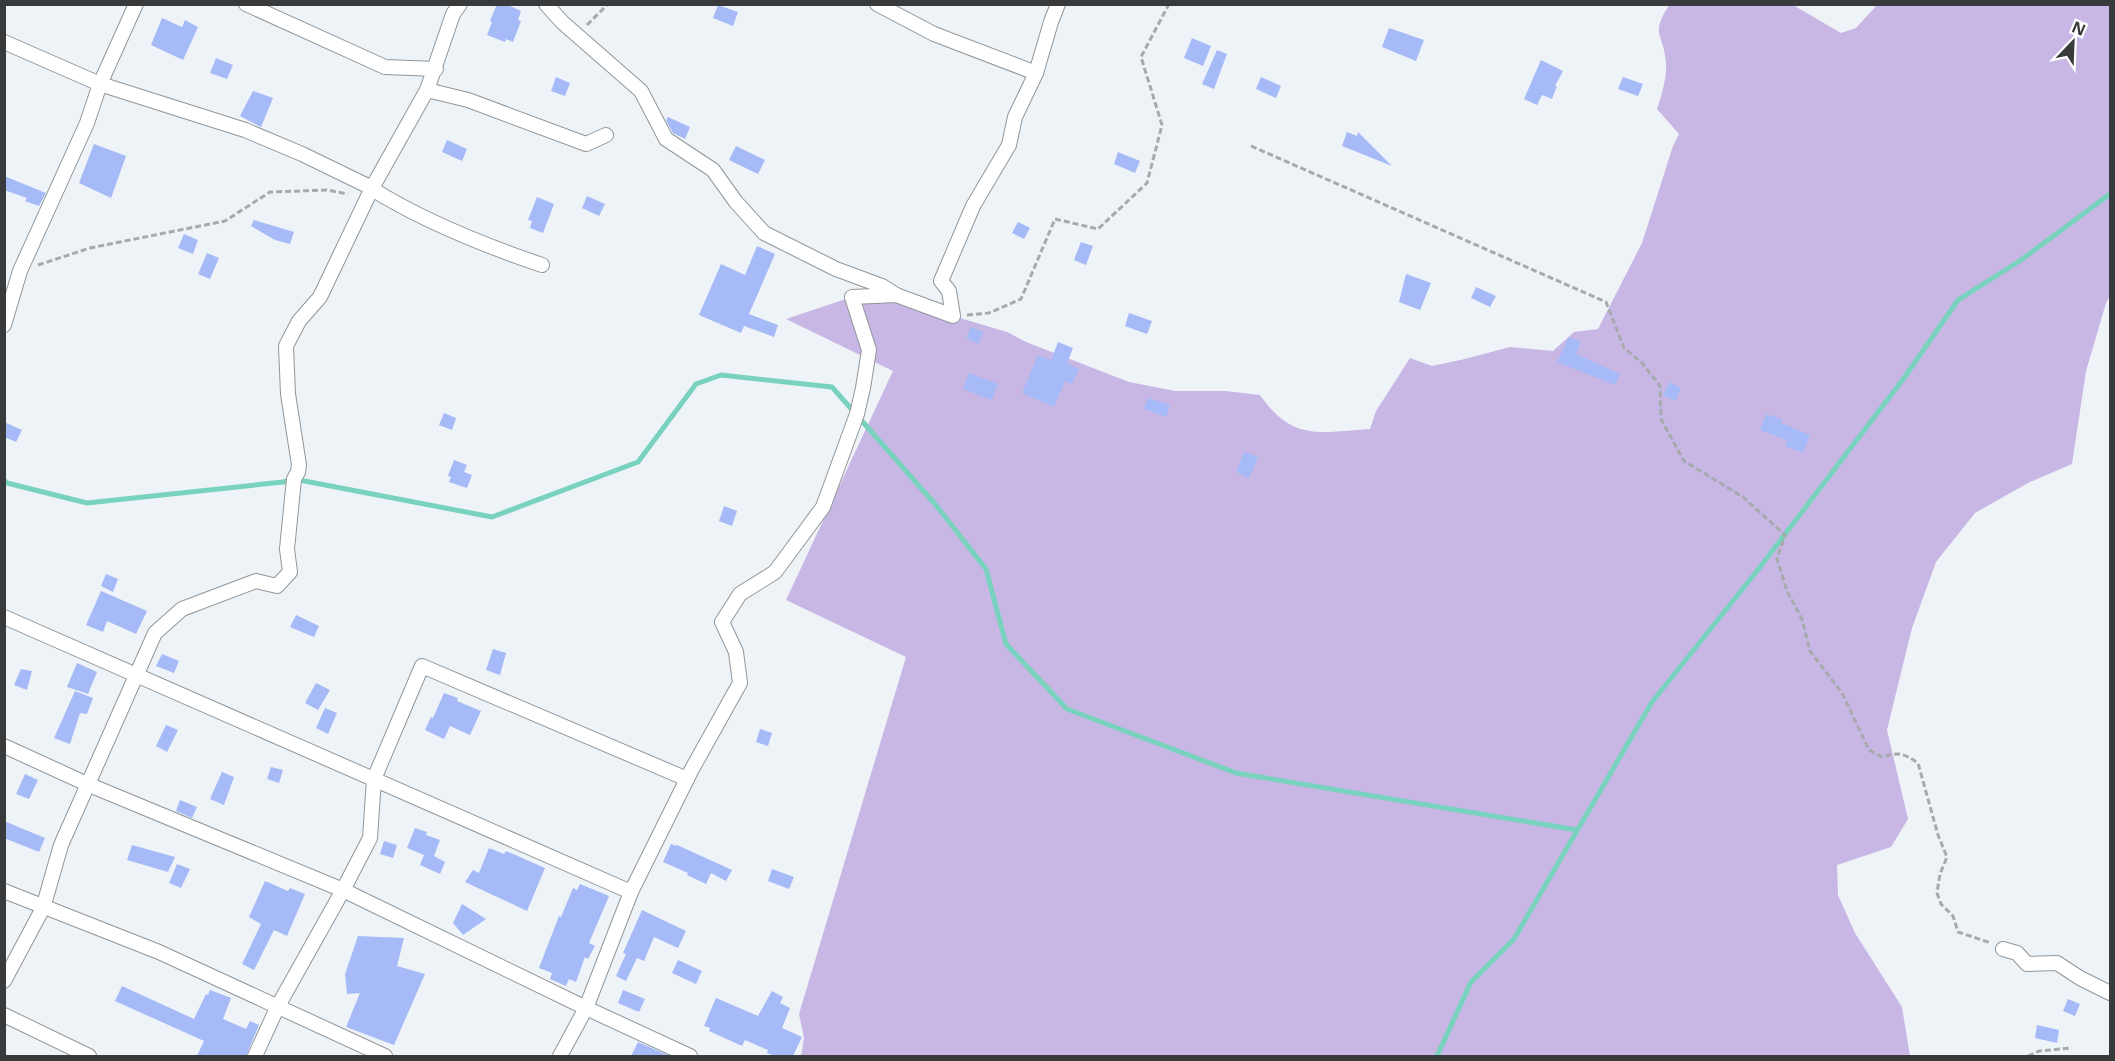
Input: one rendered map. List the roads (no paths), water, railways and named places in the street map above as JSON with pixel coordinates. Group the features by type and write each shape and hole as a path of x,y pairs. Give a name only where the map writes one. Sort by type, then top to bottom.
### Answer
{"street":[{"path":"7,320 20,271 87,123 100,84 136,4"},
{"path":"246,4 385,67 435,69"},
{"path":"4,981 43,908 61,845 155,633 182,609 256,581 277,586 290,572 286,549 294,479 299,465 288,394 286,346 298,321 320,297 372,189 428,90 453,14 460,4"},
{"path":"546,4 641,91 666,139 713,170 736,202 764,233 836,269 953,316 949,291 940,281 973,206 1009,145 1016,117 1036,73 1058,4"},
{"path":"878,4 934,34 1036,73"},
{"path":"4,42 100,84 245,130 302,154 372,189 406,210 489,247 542,265"},
{"path":"428,90 468,100 586,144 606,135"},
{"path":"560,1056 586,1008 631,892 687,779 740,683 736,652 722,622 740,594 775,572 823,507 847,445 863,388 869,350 852,297 896,295"},
{"path":"4,300 7,320"},
{"path":"4,617 631,892"},
{"path":"255,1056 278,1006 344,890 370,838 374,779 422,666 687,779"},
{"path":"4,746 87,784 344,890 690,1056"},
{"path":"4,891 159,952 385,1056"},
{"path":"2003,949 2017,953 2027,964 2057,963 2110,993"},
{"path":"4,1015 89,1056"}],"waterway":[{"path":"1437,1056 1471,982 1514,939 1652,702 1757,571 1904,378 1958,300 2021,260 2110,194"},
{"path":"4,480 7,483 87,503 294,479 492,517 638,462 696,384 721,375 832,387 935,504 986,569 1006,644 1067,709 1236,773 1577,830"}]}
